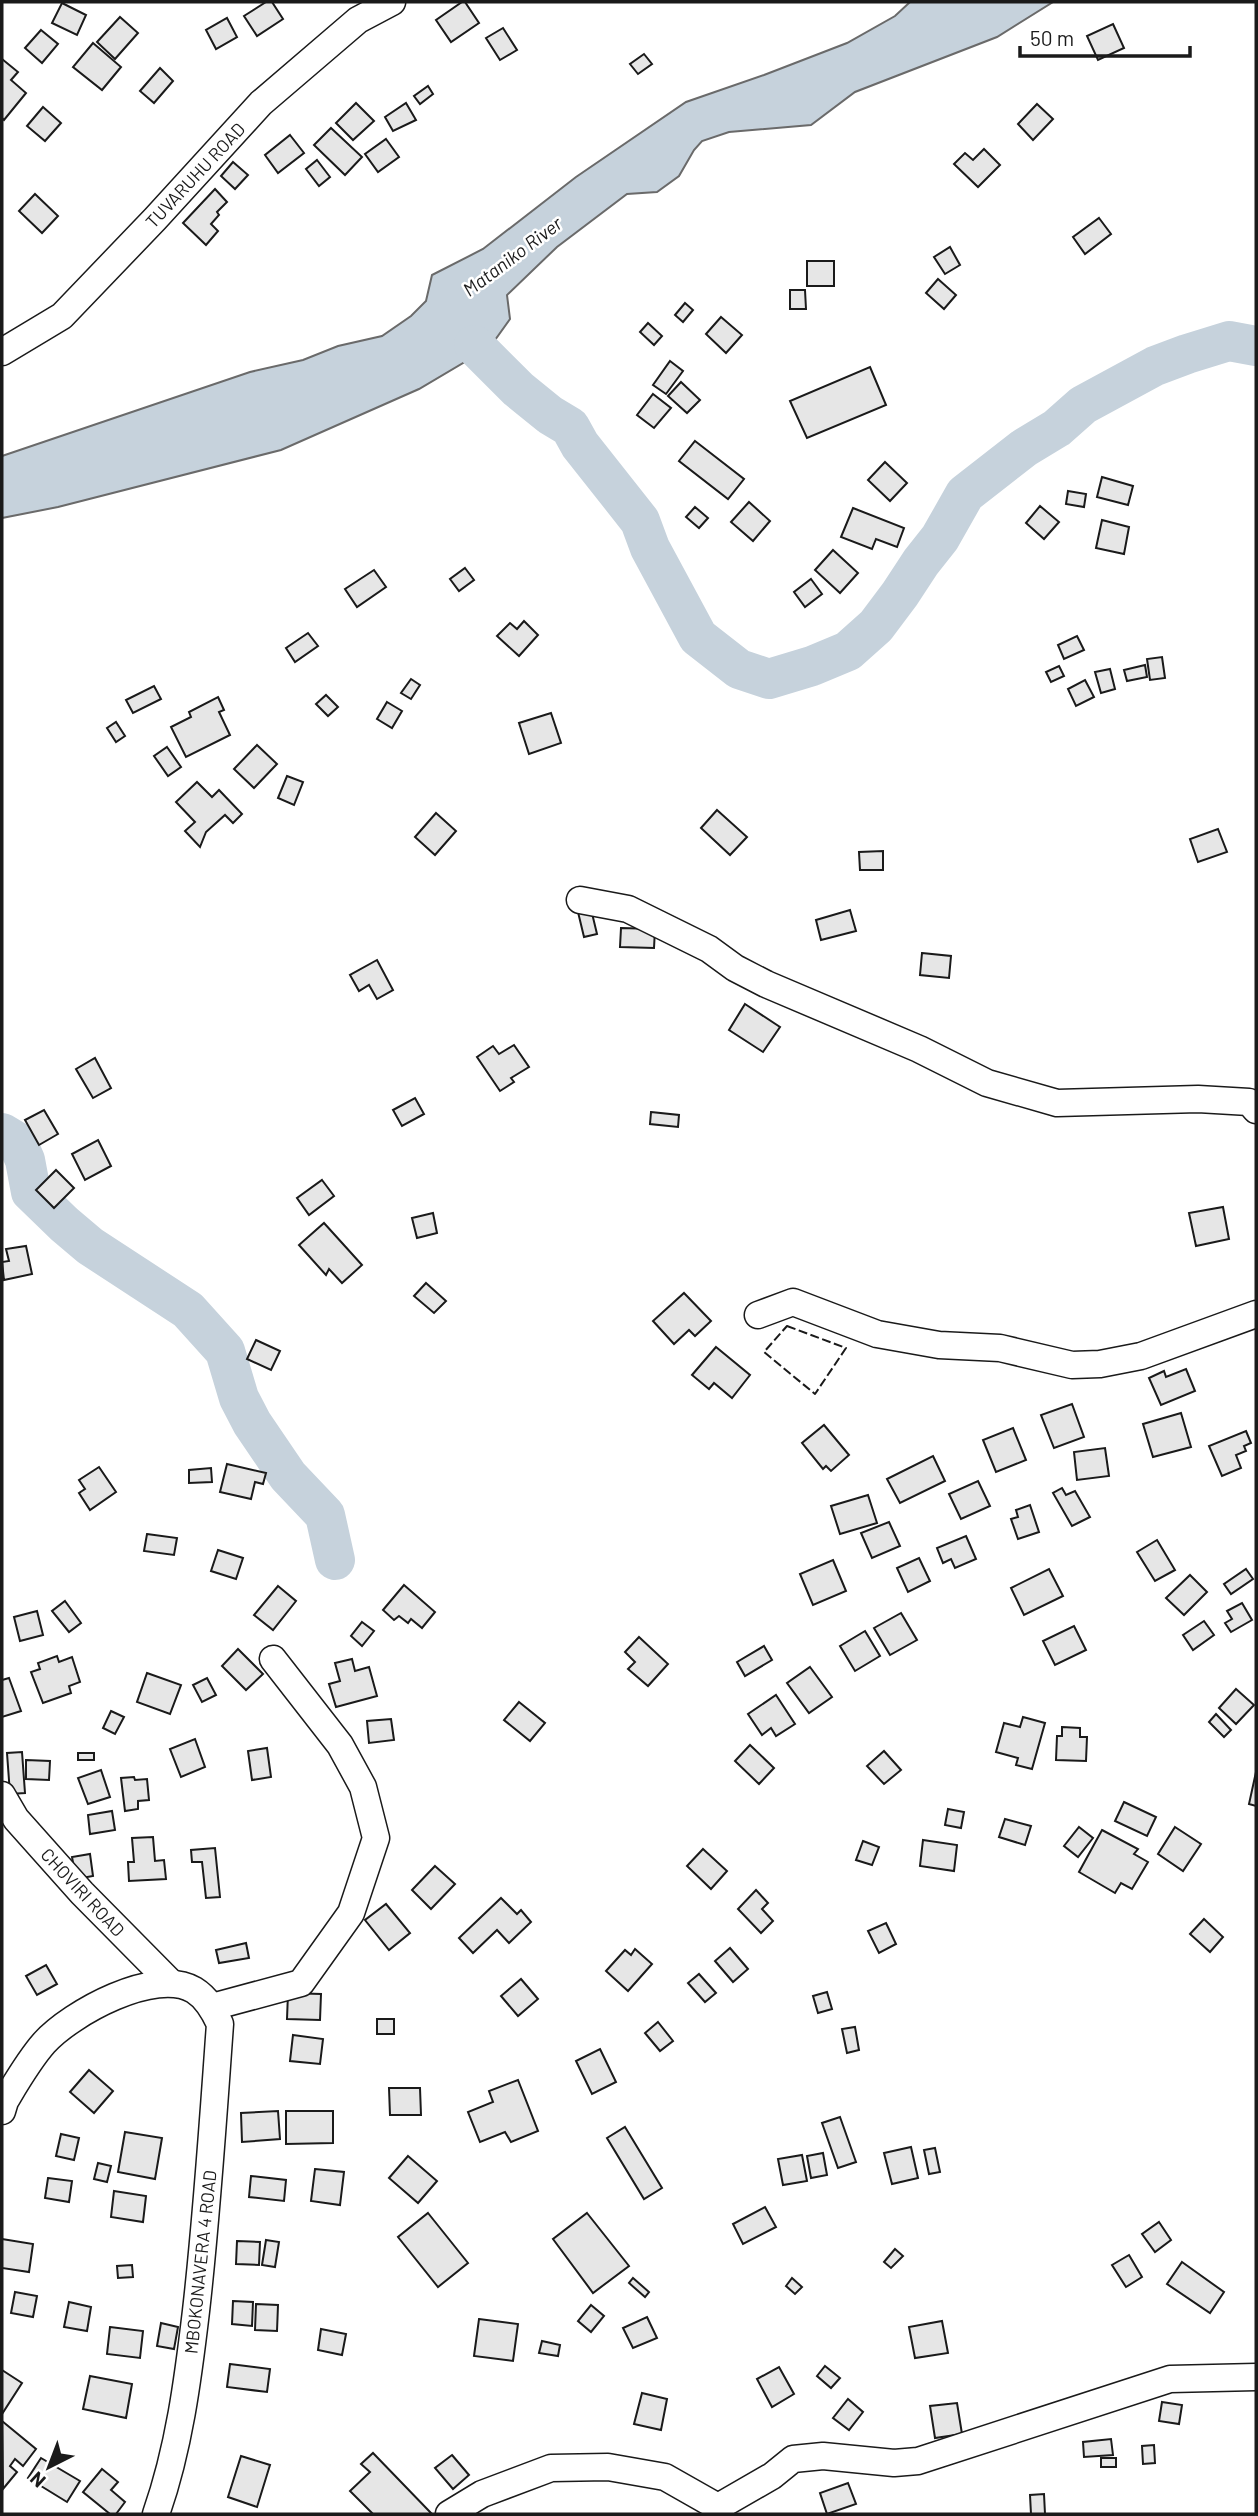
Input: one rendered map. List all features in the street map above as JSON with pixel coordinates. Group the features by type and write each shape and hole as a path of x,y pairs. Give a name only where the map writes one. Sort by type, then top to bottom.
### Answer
{"street":[{"name":"TUVARUHU ROAD","path":"2,352 62,316 261,103 359,20 392,2"},
{"path":"580,900 628,909 709,949 735,968 766,984 919,1049 987,1083 1056,1103 1198,1099 1249,1102 1256,1110"},
{"path":"758,1315 793,1302 877,1334 939,1345 1000,1348 1072,1365 1100,1364 1141,1356 1256,1314"},
{"path":"2,2111 5,2101 45,2041 89,2008 144,1987 171,1983 194,1990 212,2007 301,1983 351,1913 376,1838 363,1787 340,1745 273,1659"},
{"name":"CHOVIRI ROAD","path":"2,1795 16,1819 82,1893 171,1983"},
{"name":"MBOKONAVERA 4 ROAD","path":"156,2514 167,2483 188,2378 206,2224 220,2024 212,2007"},
{"path":"449,2514 482,2494 551,2468 608,2467 666,2477 717,2511 772,2476 793,2459 823,2456 894,2463 918,2461 1170,2379 1256,2377"}],"water":[{"name":"Mataniko River","path":"910,2 1053,2 997,37 855,92 811,125 729,132 702,141 679,176 657,192 627,194 557,247 507,295 510,319 490,347 419,389 281,450 58,507 2,518 2,456 250,372 303,360 338,346 382,336 411,316 426,301 432,275 483,249 576,177 686,102 847,43 895,16"}],"building":[{"path":"266,2 272,2 283,19 257,36 244,16"},
{"path":"465,2 479,23 451,42 436,20"},
{"path":"62,3 86,15 77,35 52,23"},
{"path":"120,17 138,33 115,59 97,42"},
{"path":"227,18 237,37 216,49 206,30"},
{"path":"1113,24 1124,48 1098,60 1087,36"},
{"path":"503,28 517,50 500,60 486,38"},
{"path":"41,30 58,44 42,63 25,48"},
{"path":"93,43 121,67 102,90 73,67"},
{"path":"644,54 652,64 638,74 630,64"},
{"path":"2,59 18,72 11,80 26,93 4,120 2,118"},
{"path":"160,68 173,81 154,103 140,91"},
{"path":"428,86 433,94 420,104 414,96"},
{"path":"356,103 374,121 353,140 336,123"},
{"path":"406,103 416,120 393,131 385,117"},
{"path":"1037,104 1053,119 1033,140 1018,124"},
{"path":"43,107 61,123 45,141 27,126"},
{"path":"331,128 362,157 345,175 314,145"},
{"path":"290,135 304,153 278,173 265,155"},
{"path":"386,139 399,157 378,172 365,154"},
{"path":"984,149 1000,165 978,187 954,164 965,153 973,160"},
{"path":"317,160 330,177 319,186 306,169"},
{"path":"233,162 248,175 235,189 221,176"},
{"path":"215,189 227,202 217,212 219,215 211,224 218,231 206,245 183,223"},
{"path":"35,194 58,216 42,233 19,211"},
{"path":"1099,218 1111,234 1085,254 1073,237"},
{"path":"950,247 960,265 945,274 934,257"},
{"path":"807,261 834,261 834,286 807,286"},
{"path":"938,279 956,295 944,309 926,293"},
{"path":"790,290 805,290 806,309 790,309"},
{"path":"685,303 693,310 683,322 675,315"},
{"path":"721,317 742,335 726,353 706,334"},
{"path":"648,323 662,336 654,345 640,332"},
{"path":"670,361 683,371 666,394 653,385"},
{"path":"870,367 886,405 807,438 790,401"},
{"path":"681,382 700,400 687,413 668,396"},
{"path":"653,394 671,408 654,428 637,415"},
{"path":"695,441 744,479 728,499 679,461"},
{"path":"885,462 907,483 890,501 868,480"},
{"path":"1102,477 1133,486 1128,505 1097,497"},
{"path":"1068,491 1086,494 1084,507 1066,504"},
{"path":"749,502 770,521 753,541 731,522"},
{"path":"1040,506 1059,522 1044,539 1026,523"},
{"path":"695,507 708,518 699,528 686,517"},
{"path":"853,508 904,528 897,547 876,539 872,549 841,537"},
{"path":"1102,520 1129,527 1124,554 1096,548"},
{"path":"833,550 858,573 840,593 815,570"},
{"path":"465,568 474,580 459,591 450,579"},
{"path":"374,570 386,587 357,607 345,589"},
{"path":"811,579 822,594 805,607 794,592"},
{"path":"524,621 538,635 519,656 497,636 510,623 517,629"},
{"path":"308,633 318,646 295,662 286,648"},
{"path":"1077,636 1084,650 1064,659 1058,645"},
{"path":"1162,657 1165,678 1150,680 1147,659"},
{"path":"1145,665 1147,677 1127,681 1124,670"},
{"path":"1059,666 1064,676 1051,682 1046,672"},
{"path":"1110,669 1115,689 1101,693 1095,672"},
{"path":"411,679 420,685 411,699 401,693"},
{"path":"1085,680 1094,697 1076,706 1068,689"},
{"path":"154,686 161,699 133,713 126,700"},
{"path":"326,695 338,707 328,716 316,704"},
{"path":"218,697 224,710 219,712 230,735 186,757 171,727 191,717 189,712"},
{"path":"387,702 402,711 392,728 377,719"},
{"path":"551,713 561,743 529,754 519,723"},
{"path":"116,722 125,736 116,742 107,728"},
{"path":"257,745 277,764 254,788 234,769"},
{"path":"167,747 181,767 168,776 154,756"},
{"path":"287,776 303,782 294,805 278,798"},
{"path":"197,782 212,797 219,790 242,814 233,823 225,815 206,832 200,847 185,831 195,822 176,802"},
{"path":"717,810 747,837 730,855 701,828"},
{"path":"436,813 456,831 435,855 415,837"},
{"path":"1218,829 1227,852 1198,862 1190,839"},
{"path":"883,851 883,870 860,870 859,852"},
{"path":"591,909 597,934 584,937 578,912"},
{"path":"850,910 856,931 821,940 816,920"},
{"path":"621,928 655,929 654,948 620,947"},
{"path":"922,953 951,956 949,978 920,975"},
{"path":"377,960 393,990 377,999 369,985 359,991 350,975"},
{"path":"745,1004 780,1027 763,1052 729,1030"},
{"path":"514,1045 529,1067 511,1078 514,1082 500,1091 477,1057 493,1046 499,1054"},
{"path":"95,1058 111,1088 93,1098 76,1069"},
{"path":"415,1098 424,1114 402,1126 393,1110"},
{"path":"44,1110 58,1134 39,1145 25,1120"},
{"path":"651,1112 679,1115 678,1127 650,1124"},
{"path":"98,1140 111,1166 85,1180 72,1154"},
{"path":"56,1170 74,1188 54,1208 36,1190"},
{"path":"322,1180 334,1196 309,1215 297,1198"},
{"path":"1223,1207 1229,1239 1196,1246 1189,1213"},
{"path":"433,1213 437,1233 417,1238 412,1218"},
{"path":"324,1223 362,1265 342,1283 329,1269 326,1275 299,1245"},
{"path":"26,1246 32,1274 4,1280 2,1262 9,1261 6,1249"},
{"path":"426,1283 446,1301 434,1313 414,1296"},
{"path":"684,1293 711,1321 695,1336 689,1330 674,1344 653,1321"},
{"path":"256,1340 280,1351 271,1370 247,1359"},
{"path":"716,1347 750,1375 732,1398 714,1383 709,1389 692,1375"},
{"path":"1186,1369 1195,1391 1161,1405 1149,1378 1164,1371 1166,1377"},
{"path":"1072,1404 1084,1437 1054,1448 1041,1415"},
{"path":"1181,1413 1191,1447 1153,1457 1143,1424"},
{"path":"824,1425 849,1455 831,1471 826,1466 823,1469 802,1443"},
{"path":"1013,1428 1026,1460 996,1472 983,1440"},
{"path":"1246,1431 1251,1443 1244,1446 1246,1451 1236,1455 1241,1468 1222,1476 1209,1446"},
{"path":"1105,1448 1109,1476 1077,1480 1074,1452"},
{"path":"933,1456 945,1481 900,1503 887,1479"},
{"path":"227,1464 266,1473 263,1484 255,1482 251,1499 220,1492"},
{"path":"99,1467 116,1492 90,1510 79,1493 85,1489 79,1480"},
{"path":"211,1468 212,1482 189,1483 189,1470"},
{"path":"978,1481 990,1506 961,1519 949,1494"},
{"path":"1062,1488 1066,1495 1075,1491 1090,1517 1072,1526 1053,1493"},
{"path":"868,1495 877,1523 840,1534 831,1506"},
{"path":"1030,1505 1039,1532 1018,1539 1011,1519 1018,1517 1016,1510"},
{"path":"889,1522 900,1546 872,1558 861,1533"},
{"path":"147,1534 177,1538 174,1555 144,1551"},
{"path":"966,1536 976,1559 955,1568 951,1559 943,1563 937,1548"},
{"path":"1157,1540 1175,1570 1155,1581 1137,1552"},
{"path":"218,1550 243,1558 236,1579 211,1571"},
{"path":"919,1558 930,1581 908,1592 897,1568"},
{"path":"833,1560 846,1591 813,1605 800,1574"},
{"path":"1049,1569 1063,1596 1024,1615 1011,1588"},
{"path":"1246,1569 1253,1579 1231,1594 1224,1584"},
{"path":"1190,1575 1207,1592 1184,1615 1166,1598"},
{"path":"404,1585 435,1612 422,1628 411,1619 408,1623 399,1616 394,1620 383,1610"},
{"path":"278,1586 296,1601 273,1630 254,1615"},
{"path":"65,1601 81,1623 69,1632 52,1611"},
{"path":"1242,1603 1252,1620 1231,1632 1225,1623 1232,1619 1227,1611"},
{"path":"37,1611 43,1635 20,1641 14,1617"},
{"path":"901,1613 917,1640 890,1655 874,1628"},
{"path":"1204,1621 1214,1635 1193,1650 1183,1635"},
{"path":"362,1622 374,1631 362,1646 351,1636"},
{"path":"1074,1626 1086,1650 1055,1665 1043,1641"},
{"path":"865,1631 880,1656 855,1671 840,1646"},
{"path":"639,1637 668,1664 648,1686 628,1669 635,1662 625,1652"},
{"path":"764,1646 772,1660 745,1676 737,1662"},
{"path":"238,1649 263,1674 246,1690 222,1666"},
{"path":"57,1656 59,1662 72,1657 80,1682 69,1686 71,1693 43,1703 31,1672 40,1669 38,1663"},
{"path":"352,1659 355,1671 369,1667 377,1696 336,1707 329,1684 340,1681 335,1663"},
{"path":"810,1667 832,1697 809,1713 787,1683"},
{"path":"147,1673 181,1685 170,1714 137,1702"},
{"path":"9,1678 21,1711 2,1717 2,1680"},
{"path":"207,1678 216,1695 202,1702 193,1685"},
{"path":"1236,1689 1254,1705 1236,1724 1219,1708"},
{"path":"776,1695 795,1724 776,1736 771,1728 762,1735 748,1714"},
{"path":"519,1702 545,1723 530,1741 504,1720"},
{"path":"111,1711 124,1717 115,1734 103,1728"},
{"path":"1216,1714 1231,1730 1224,1737 1209,1722"},
{"path":"1023,1717 1045,1723 1032,1769 1016,1765 1018,1758 996,1752 1004,1723 1020,1727"},
{"path":"391,1719 394,1740 369,1743 367,1721"},
{"path":"1062,1727 1080,1728 1080,1737 1087,1737 1086,1761 1056,1760 1057,1736 1062,1736"},
{"path":"195,1739 205,1767 181,1777 170,1749"},
{"path":"750,1745 774,1768 759,1784 735,1761"},
{"path":"267,1748 271,1777 252,1780 248,1751"},
{"path":"884,1751 901,1770 884,1784 867,1766"},
{"path":"22,1752 25,1793 10,1794 7,1753"},
{"path":"78,1753 94,1753 94,1760 78,1760"},
{"path":"26,1760 50,1761 49,1780 26,1779"},
{"path":"101,1770 110,1797 88,1804 78,1778"},
{"path":"1256,1772 1256,1806 1249,1804"},
{"path":"134,1777 135,1780 147,1779 149,1800 138,1801 138,1809 125,1811 121,1778"},
{"path":"1124,1802 1156,1817 1147,1836 1115,1821"},
{"path":"948,1809 964,1812 961,1828 945,1825"},
{"path":"112,1811 115,1830 90,1834 88,1815"},
{"path":"1005,1819 1031,1826 1025,1845 999,1837"},
{"path":"1079,1827 1093,1838 1078,1857 1064,1846"},
{"path":"1175,1827 1201,1844 1183,1871 1158,1854"},
{"path":"1102,1830 1138,1849 1134,1854 1148,1862 1132,1889 1121,1883 1115,1893 1079,1872"},
{"path":"153,1837 155,1861 164,1860 166,1879 129,1881 128,1862 134,1862 132,1838"},
{"path":"923,1840 957,1845 954,1871 920,1866"},
{"path":"863,1841 879,1847 872,1865 856,1860"},
{"path":"215,1848 220,1897 206,1898 202,1862 192,1862 191,1850"},
{"path":"703,1849 727,1871 711,1889 687,1866"},
{"path":"90,1854 93,1876 76,1879 72,1857"},
{"path":"435,1866 455,1884 431,1909 412,1890"},
{"path":"756,1890 768,1903 762,1909 773,1921 761,1933 738,1909"},
{"path":"501,1898 517,1914 521,1910 531,1922 509,1943 497,1930 473,1953 459,1938"},
{"path":"386,1904 410,1933 389,1950 365,1920"},
{"path":"1204,1919 1223,1937 1210,1952 1190,1934"},
{"path":"886,1923 896,1944 879,1953 868,1931"},
{"path":"246,1943 249,1958 219,1963 216,1950"},
{"path":"730,1948 748,1969 733,1982 715,1961"},
{"path":"635,1949 652,1964 628,1991 606,1971 625,1950 631,1955"},
{"path":"46,1965 57,1984 37,1995 26,1976"},
{"path":"699,1974 716,1993 705,2002 688,1983"},
{"path":"521,1979 538,1999 518,2016 501,1996"},
{"path":"827,1992 832,2009 818,2013 813,1996"},
{"path":"288,1993 321,1994 320,2020 287,2019"},
{"path":"377,2019 394,2019 394,2034 377,2034"},
{"path":"658,2022 673,2041 660,2051 645,2033"},
{"path":"855,2027 859,2050 847,2053 842,2029"},
{"path":"293,2035 323,2039 320,2064 290,2061"},
{"path":"600,2049 616,2082 592,2094 576,2061"},
{"path":"89,2070 113,2091 94,2113 70,2092"},
{"path":"518,2080 538,2131 511,2142 505,2132 480,2142 468,2112 493,2102 489,2091"},
{"path":"389,2088 420,2088 421,2115 390,2115"},
{"path":"278,2111 280,2139 242,2142 241,2113"},
{"path":"286,2111 333,2111 333,2143 286,2144"},
{"path":"840,2117 856,2162 838,2168 822,2123"},
{"path":"625,2127 662,2188 644,2199 607,2138"},
{"path":"125,2132 162,2138 155,2179 118,2172"},
{"path":"61,2134 79,2138 74,2160 56,2156"},
{"path":"911,2147 918,2178 892,2184 884,2153"},
{"path":"935,2148 940,2172 929,2174 924,2150"},
{"path":"823,2153 827,2175 811,2178 807,2156"},
{"path":"802,2155 807,2181 783,2185 778,2159"},
{"path":"408,2156 437,2181 418,2203 389,2178"},
{"path":"98,2163 111,2166 107,2182 94,2179"},
{"path":"315,2169 344,2172 340,2205 311,2201"},
{"path":"251,2176 286,2180 284,2201 249,2197"},
{"path":"48,2178 72,2181 69,2202 45,2198"},
{"path":"114,2191 146,2196 143,2222 111,2217"},
{"path":"765,2207 776,2227 743,2244 733,2224"},
{"path":"428,2213 468,2263 438,2287 398,2237"},
{"path":"587,2213 629,2266 593,2293 553,2239"},
{"path":"1159,2222 1171,2240 1155,2252 1142,2234"},
{"path":"2,2239 33,2244 29,2272 2,2268"},
{"path":"266,2240 279,2242 275,2267 262,2265"},
{"path":"237,2241 260,2242 259,2265 236,2264"},
{"path":"895,2249 903,2256 891,2268 884,2262"},
{"path":"1129,2255 1142,2277 1126,2287 1112,2265"},
{"path":"1182,2262 1224,2292 1210,2313 1167,2284"},
{"path":"132,2265 133,2277 118,2278 117,2266"},
{"path":"633,2278 649,2292 645,2297 629,2283"},
{"path":"792,2278 802,2287 795,2294 786,2286"},
{"path":"15,2292 37,2296 33,2317 11,2313"},
{"path":"233,2301 253,2302 252,2326 232,2324"},
{"path":"69,2302 91,2307 87,2331 64,2327"},
{"path":"256,2304 278,2305 277,2331 255,2330"},
{"path":"591,2305 604,2316 591,2332 578,2321"},
{"path":"647,2317 657,2338 633,2348 623,2328"},
{"path":"479,2319 518,2324 513,2361 474,2356"},
{"path":"942,2321 948,2353 915,2358 909,2327"},
{"path":"161,2323 178,2327 174,2349 157,2346"},
{"path":"110,2327 143,2331 140,2358 107,2354"},
{"path":"321,2329 346,2334 342,2355 318,2350"},
{"path":"542,2341 560,2345 558,2356 539,2353"},
{"path":"230,2364 270,2369 267,2392 227,2387"},
{"path":"825,2366 840,2378 831,2388 817,2376"},
{"path":"779,2367 794,2394 772,2407 757,2379"},
{"path":"2,2370 22,2383 2,2414"},
{"path":"90,2376 132,2384 126,2418 83,2409"},
{"path":"642,2393 667,2399 661,2430 634,2424"},
{"path":"848,2399 863,2412 849,2430 833,2418"},
{"path":"1162,2402 1182,2405 1179,2424 1159,2421"},
{"path":"957,2403 962,2434 935,2438 930,2406"},
{"path":"2,2421 36,2449 23,2466 15,2459 10,2466 17,2472 3,2489"},
{"path":"1111,2439 1113,2455 1084,2457 1083,2442"},
{"path":"1154,2445 1155,2463 1143,2464 1142,2446"},
{"path":"373,2453 431,2513 373,2514 350,2491 370,2472 361,2464"},
{"path":"452,2455 469,2475 453,2489 435,2468"},
{"path":"241,2456 270,2465 257,2507 228,2497"},
{"path":"41,2458 80,2481 67,2502 28,2478"},
{"path":"1101,2458 1116,2458 1116,2467 1101,2467"},
{"path":"102,2469 118,2482 111,2490 125,2502 116,2514 110,2514 83,2492"},
{"path":"848,2483 856,2504 827,2514 820,2493"},
{"path":"1044,2494 1045,2514 1031,2514 1030,2495"}],"waterway":[{"path":"474,345 518,389 550,415 570,427 580,445 640,521 650,548 698,637 739,669 769,679 812,666 848,651 876,626 900,594 940,538 965,494 1024,448 1057,428 1083,405 1155,366 1187,354 1229,341 1256,346"},
{"path":"2,1133 17,1142 25,1160 31,1192 90,1246 188,1310 225,1351 239,1398 252,1423 288,1476 325,1515 335,1560"}],"fence":[{"path":"787,1326 846,1348 815,1394 764,1352 787,1326"}]}
